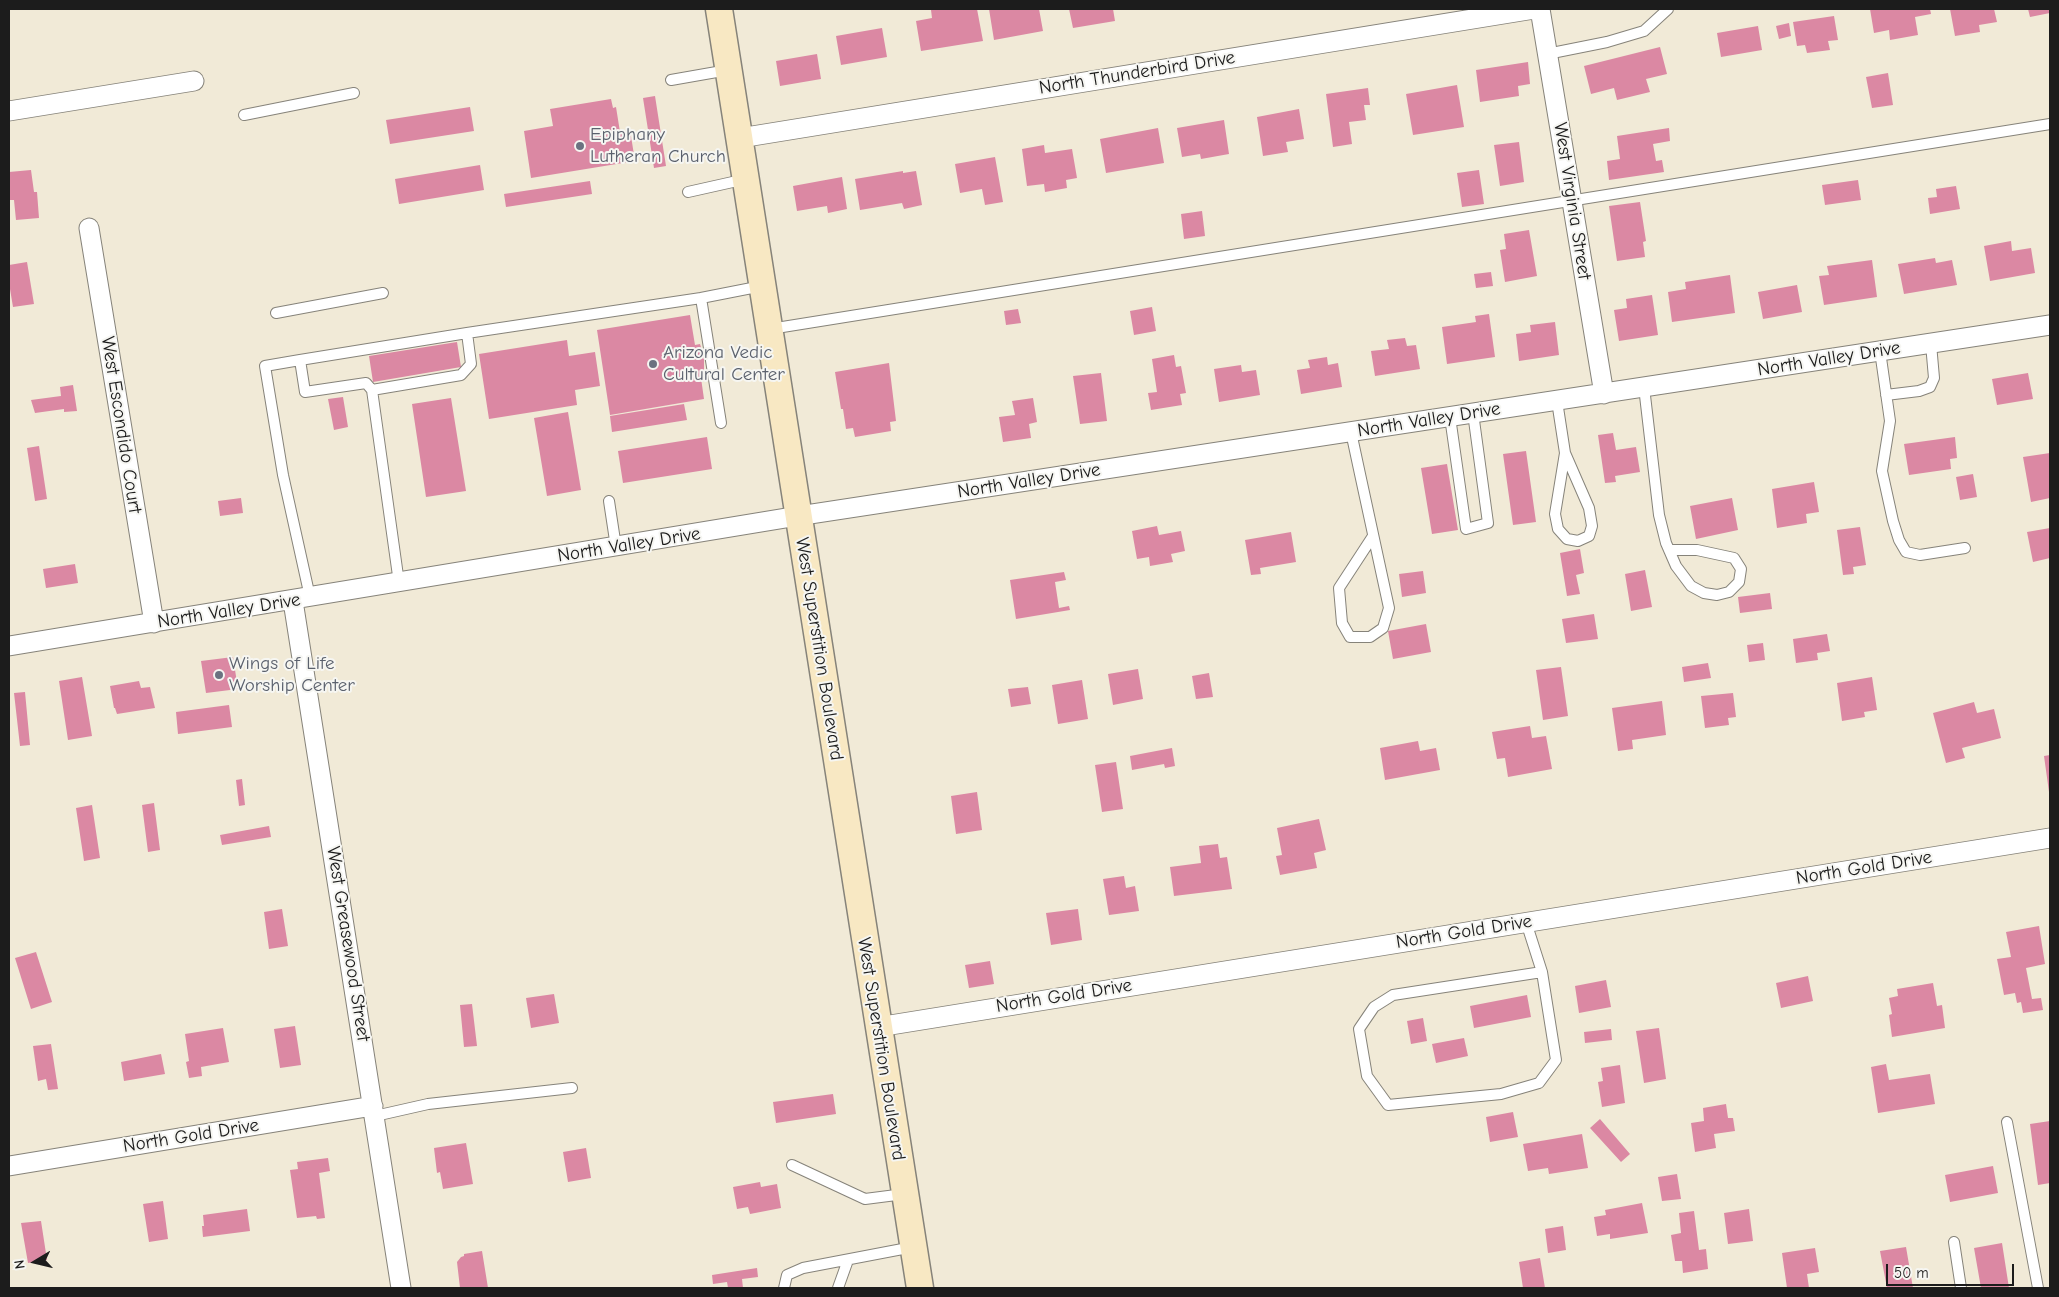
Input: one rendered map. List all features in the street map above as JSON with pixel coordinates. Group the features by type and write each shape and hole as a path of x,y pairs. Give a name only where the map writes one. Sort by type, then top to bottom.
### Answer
{"main road":[{"name":"West Superstition Boulevard","path":"719,9 920,1288"}],"street":[{"name":"North Thunderbird Drive","path":"740,138 1534,9"},
{"name":"West Virginia Street","path":"1540,9 1604,394"},
{"path":"9,112 194,81"},
{"name":"West Escondido Court","path":"89,228 154,623"},
{"name":"North Valley Drive","path":"9,646 798,516 2050,326"},
{"name":"West Greasewood Street","path":"302,599 374,1111 401,1288"},
{"name":"North Gold Drive","path":"878,1026 2050,838"},
{"name":"North Gold Drive","path":"9,1166 374,1111"}],"lane":[{"path":"1547,54 1599,44 1644,31 1668,9"},
{"path":"671,80 729,70"},
{"path":"244,115 354,93"},
{"path":"770,329 2050,124"},
{"path":"688,192 746,179"},
{"path":"302,599 265,366 701,298 763,286"},
{"path":"276,313 383,293"},
{"path":"701,298 721,423"},
{"path":"372,390 461,375 471,364 467,333"},
{"path":"1886,395 1919,391 1930,387 1934,378 1931,344"},
{"path":"1880,352 1890,421 1882,471 1892,521 1899,540 1906,552 1920,555 1965,548"},
{"path":"300,360 306,392 366,383 372,390 399,583"},
{"path":"1644,387 1659,516 1669,550 1676,566 1691,586 1704,593 1717,595 1730,592 1739,582 1741,569 1734,558 1696,550 1669,550"},
{"path":"1557,401 1565,452 1589,508 1592,526 1589,536 1578,541 1567,538 1558,529 1555,514 1565,452"},
{"path":"1450,417 1466,529 1488,523 1473,414"},
{"path":"1351,432 1373,536 1388,608 1382,628 1370,637 1350,637 1342,623 1339,588 1373,536"},
{"path":"609,501 616,547"},
{"path":"1526,922 1542,972 1556,1060 1539,1083 1500,1094 1388,1105 1367,1076 1359,1029 1374,1007 1393,995 1542,972"},
{"path":"374,1111 572,1088"},
{"path":"2007,1122 2038,1288"},
{"path":"792,1165 865,1199 904,1194"},
{"path":"1954,1242 1961,1288"},
{"path":"784,1288 787,1275 803,1268 913,1247"},
{"path":"838,1288 848,1260"}],"building":[{"path":"977,9 983,41 921,51 916,21 932,18 931,10"},
{"path":"989,9 1039,9 1043,31 994,40"},
{"path":"1069,9 1113,9 1115,21 1073,28"},
{"path":"1870,9 1930,9 1931,14 1915,17 1918,35 1890,40 1889,30 1874,33"},
{"path":"1950,9 1994,9 1997,22 1979,25 1980,32 1955,36"},
{"path":"2028,9 2050,9 2050,13 2030,17"},
{"path":"1834,16 1838,40 1828,41 1830,50 1807,53 1805,45 1797,46 1793,22"},
{"path":"1789,23 1791,36 1779,39 1776,26"},
{"path":"1758,26 1762,50 1721,57 1717,33"},
{"path":"882,28 887,57 841,65 836,36"},
{"path":"1660,47 1667,74 1646,79 1650,92 1617,100 1614,88 1591,94 1584,66"},
{"path":"817,54 821,79 780,86 776,61"},
{"path":"1528,62 1530,84 1518,86 1519,96 1480,102 1476,70"},
{"path":"1888,73 1893,105 1872,108 1866,77"},
{"path":"1457,85 1464,127 1413,135 1406,94"},
{"path":"1368,88 1370,105 1364,105 1366,120 1349,122 1352,144 1333,147 1326,94"},
{"path":"655,96 666,166 654,168 643,98"},
{"name":"Epiphany Lutheran Church","path":"611,99 613,108 616,107 620,132 630,130 635,161 531,178 524,131 553,126 550,109"},
{"path":"470,107 474,131 390,144 386,120"},
{"path":"1299,109 1304,139 1286,142 1288,152 1263,156 1257,117"},
{"path":"1224,120 1229,154 1201,159 1200,154 1182,157 1177,128"},
{"path":"1158,128 1164,163 1106,173 1100,139"},
{"path":"1669,128 1670,141 1653,144 1656,161 1662,160 1664,172 1609,180 1607,161 1620,159 1617,136"},
{"path":"1519,142 1524,182 1500,186 1494,145"},
{"path":"1044,145 1045,153 1072,149 1077,178 1066,180 1067,188 1045,192 1044,184 1027,186 1022,149"},
{"path":"995,157 1003,202 985,205 982,189 960,193 955,164"},
{"path":"480,165 484,190 399,204 395,179"},
{"path":"31,170 34,192 37,192 39,218 16,220 14,200 9,200 9,172"},
{"path":"1479,170 1484,204 1462,207 1457,173"},
{"path":"903,171 903,173 916,171 922,205 904,209 902,203 860,210 855,179"},
{"path":"842,177 847,209 828,213 827,206 797,211 793,186"},
{"path":"1858,180 1861,200 1825,205 1822,185"},
{"path":"590,181 592,194 506,207 504,194"},
{"path":"1956,186 1960,209 1930,214 1928,198 1937,197 1936,189"},
{"path":"1640,202 1646,241 1643,242 1645,257 1617,261 1609,206"},
{"path":"1202,211 1205,236 1184,239 1181,214"},
{"path":"1529,230 1537,276 1505,282 1500,250 1506,249 1504,234"},
{"path":"2011,241 2012,251 2031,248 2035,273 1990,281 1984,246"},
{"path":"1935,258 1936,263 1952,260 1957,285 1904,294 1898,264"},
{"path":"1872,260 1877,297 1824,305 1819,276 1829,275 1827,266"},
{"path":"27,262 34,304 13,307 9,283 9,265"},
{"path":"1491,272 1493,286 1476,288 1474,274"},
{"path":"1730,275 1735,313 1672,322 1668,292 1686,289 1685,282"},
{"path":"1797,285 1802,312 1763,319 1758,292"},
{"path":"1652,295 1658,335 1619,341 1614,310 1627,308 1626,299"},
{"path":"1152,307 1156,331 1134,335 1130,311"},
{"path":"1018,309 1021,323 1006,325 1004,311"},
{"path":"1489,314 1495,357 1447,364 1442,327 1476,322 1475,316"},
{"name":"Arizona Vedic Cultural Center","path":"690,315 695,345 700,344 704,357 704,371 700,371 704,399 610,415 597,330"},
{"path":"1555,322 1559,355 1519,361 1516,334 1531,332 1530,325"},
{"path":"1405,338 1407,346 1416,345 1420,369 1375,376 1371,351 1389,349 1387,340"},
{"path":"567,340 569,356 595,352 600,386 575,390 577,405 489,419 479,354"},
{"path":"457,342 461,367 373,382 369,356"},
{"path":"1174,355 1176,367 1181,366 1186,393 1180,394 1182,405 1151,410 1148,393 1157,392 1152,359"},
{"path":"1327,357 1328,365 1338,363 1342,387 1301,394 1297,370 1310,368 1308,360"},
{"path":"889,363 896,421 890,422 891,431 855,437 853,428 846,429 835,372"},
{"path":"1241,365 1242,372 1256,370 1260,395 1219,402 1214,369"},
{"path":"1101,373 1107,421 1080,424 1073,376"},
{"path":"2028,373 2033,399 1997,405 1992,379"},
{"path":"73,385 77,411 64,412 64,409 35,413 31,400 61,396 60,387"},
{"path":"343,397 348,427 334,430 328,399"},
{"path":"451,398 466,491 426,497 412,404"},
{"path":"1033,398 1037,422 1029,424 1031,438 1003,442 999,417 1015,415 1012,401"},
{"path":"684,404 687,420 612,432 610,416"},
{"path":"568,412 581,490 547,496 534,418"},
{"path":"1613,433 1616,450 1636,447 1640,472 1615,476 1616,482 1605,483 1598,435"},
{"path":"707,437 712,469 623,483 618,451"},
{"path":"1955,437 1957,458 1950,459 1951,469 1909,475 1904,444"},
{"path":"39,446 47,499 35,501 27,448"},
{"path":"1526,451 1536,522 1513,525 1503,454"},
{"path":"2050,453 2050,498 2031,502 2023,457"},
{"path":"1447,464 1458,530 1432,534 1421,468"},
{"path":"1973,474 1977,497 1960,500 1956,477"},
{"path":"1814,482 1819,512 1806,514 1807,523 1777,528 1772,489"},
{"path":"241,498 243,513 220,516 218,501"},
{"path":"1732,498 1738,530 1696,539 1690,506"},
{"path":"1157,526 1159,535 1181,531 1185,551 1171,554 1173,562 1150,566 1149,557 1137,559 1132,531"},
{"path":"1860,527 1866,565 1853,567 1854,574 1843,575 1837,530"},
{"path":"2050,528 2050,558 2033,562 2027,532"},
{"path":"1291,532 1296,562 1260,568 1261,574 1251,575 1245,540"},
{"path":"1580,549 1584,573 1576,575 1580,594 1567,596 1560,553"},
{"path":"75,564 78,583 46,588 43,569"},
{"path":"1645,570 1652,607 1631,611 1625,574"},
{"path":"1423,571 1426,593 1402,597 1399,574"},
{"path":"1064,572 1066,580 1055,582 1059,608 1069,606 1070,610 1016,619 1010,580"},
{"path":"1770,593 1772,609 1740,613 1738,597"},
{"path":"1594,614 1598,639 1566,643 1562,619"},
{"path":"1426,624 1431,652 1393,659 1388,631"},
{"path":"1827,634 1830,651 1817,653 1818,660 1796,663 1793,639"},
{"path":"1763,643 1765,660 1749,662 1747,645"},
{"name":"Wings of Life Worship Center","path":"233,657 238,689 206,693 201,661"},
{"path":"1708,663 1711,678 1684,682 1682,667"},
{"path":"1561,667 1568,716 1543,720 1536,670"},
{"path":"1138,669 1143,699 1113,705 1108,674"},
{"path":"1209,673 1213,697 1196,699 1192,676"},
{"path":"82,677 92,736 68,740 59,681"},
{"path":"1872,677 1877,710 1864,712 1865,717 1842,721 1837,683"},
{"path":"1082,680 1088,719 1058,724 1052,685"},
{"path":"139,681 141,688 150,687 155,708 117,714 110,686"},
{"path":"1028,687 1031,704 1011,707 1008,689"},
{"path":"25,692 30,745 20,746 14,693"},
{"path":"1733,693 1736,717 1728,718 1729,725 1705,728 1701,696"},
{"path":"1662,701 1666,735 1632,740 1633,749 1618,751 1612,708"},
{"path":"1974,702 1977,713 1994,709 2001,738 1962,748 1965,758 1946,763 1933,713"},
{"path":"229,705 232,727 178,734 176,712"},
{"path":"1530,726 1532,738 1546,736 1552,769 1508,777 1505,758 1497,759 1492,732"},
{"path":"1418,741 1420,751 1436,748 1440,770 1385,780 1380,748"},
{"path":"1172,748 1175,766 1165,768 1164,764 1132,770 1130,756"},
{"path":"2050,755 2050,792 2049,792 2044,756"},
{"path":"1116,762 1123,809 1102,812 1095,765"},
{"path":"242,779 245,805 239,806 236,780"},
{"path":"977,792 982,830 956,834 951,796"},
{"path":"154,803 160,850 148,852 142,805"},
{"path":"92,805 100,858 84,861 76,808"},
{"path":"1319,819 1326,850 1314,853 1317,868 1280,875 1276,856 1282,855 1277,828"},
{"path":"269,826 271,837 222,845 220,835"},
{"path":"1218,844 1220,858 1227,857 1232,889 1174,896 1170,867 1201,863 1199,846"},
{"path":"1124,876 1126,888 1135,886 1139,911 1109,915 1103,879"},
{"path":"282,909 288,946 269,949 264,912"},
{"path":"1078,909 1082,940 1051,945 1046,913"},
{"path":"2039,926 2045,964 2026,968 2032,999 2041,998 2043,1010 2023,1013 2021,1002 2017,1003 2015,993 2004,995 1997,959 2011,957 2006,932"},
{"path":"36,952 52,1002 31,1009 15,958"},
{"path":"990,961 994,984 969,988 965,965"},
{"path":"1808,976 1813,1001 1781,1008 1776,983"},
{"path":"1606,980 1611,1007 1579,1013 1575,986"},
{"path":"1933,983 1937,1006 1942,1005 1945,1028 1892,1037 1889,1015 1892,1014 1889,998 1898,996 1897,989"},
{"path":"554,994 559,1023 531,1028 526,998"},
{"path":"1527,995 1531,1017 1474,1028 1470,1006"},
{"path":"472,1004 477,1046 464,1047 460,1005"},
{"path":"1423,1018 1427,1041 1411,1044 1407,1021"},
{"path":"295,1026 301,1065 280,1068 274,1029"},
{"path":"223,1028 229,1062 201,1067 202,1076 189,1078 186,1062 189,1061 185,1034"},
{"path":"1659,1028 1666,1079 1644,1083 1636,1031"},
{"path":"1611,1029 1612,1040 1585,1043 1584,1032"},
{"path":"1464,1038 1468,1056 1436,1063 1432,1044"},
{"path":"51,1044 58,1089 48,1090 46,1079 38,1081 33,1046"},
{"path":"161,1054 165,1074 124,1081 121,1062"},
{"path":"1886,1064 1889,1080 1930,1074 1935,1104 1878,1113 1871,1067"},
{"path":"1620,1065 1625,1103 1602,1107 1598,1082 1603,1081 1601,1068"},
{"path":"833,1094 836,1114 776,1123 773,1102"},
{"path":"1726,1104 1728,1118 1733,1118 1735,1131 1714,1134 1716,1148 1695,1152 1691,1123 1704,1121 1703,1108"},
{"path":"1513,1112 1518,1137 1490,1142 1486,1117"},
{"path":"1600,1119 1630,1154 1621,1162 1590,1128"},
{"path":"2050,1121 2050,1183 2038,1185 2030,1124"},
{"path":"1582,1134 1588,1168 1549,1174 1548,1168 1528,1171 1523,1144"},
{"path":"466,1143 473,1184 443,1189 440,1172 437,1173 434,1148"},
{"path":"586,1148 591,1178 568,1182 563,1152"},
{"path":"328,1158 330,1171 319,1173 325,1218 317,1219 316,1216 297,1218 290,1170 298,1169 297,1162"},
{"path":"1993,1166 1998,1193 1950,1202 1945,1175"},
{"path":"1677,1174 1681,1199 1662,1201 1658,1177"},
{"path":"760,1182 761,1187 777,1184 781,1208 750,1214 748,1207 737,1209 733,1187"},
{"path":"163,1201 168,1239 149,1242 143,1204"},
{"path":"1642,1203 1648,1233 1610,1239 1610,1234 1597,1236 1594,1217 1606,1215 1605,1210"},
{"path":"247,1209 250,1231 203,1237 203,1215"},
{"path":"1749,1209 1753,1241 1728,1244 1724,1213"},
{"path":"1694,1211 1699,1250 1706,1249 1708,1269 1683,1273 1682,1261 1675,1261 1671,1235 1681,1233 1679,1213"},
{"path":"41,1221 47,1260 28,1263 21,1223"},
{"path":"1563,1226 1566,1250 1548,1253 1545,1229"},
{"path":"2002,1243 2009,1288 1981,1288 1974,1248"},
{"path":"1906,1247 1913,1288 1887,1288 1880,1251"},
{"path":"1815,1248 1819,1272 1807,1274 1809,1288 1787,1288 1782,1253"},
{"path":"482,1251 488,1288 460,1288 457,1262 464,1254"},
{"path":"1540,1258 1545,1288 1523,1288 1519,1262"},
{"path":"757,1268 758,1277 742,1279 743,1288 728,1288 727,1282 713,1284 712,1275"}],"place":[{"name":"Epiphany Lutheran Church","path":"580,146"},
{"name":"Arizona Vedic Cultural Center","path":"653,364"},
{"name":"Wings of Life Worship Center","path":"219,675"}]}
